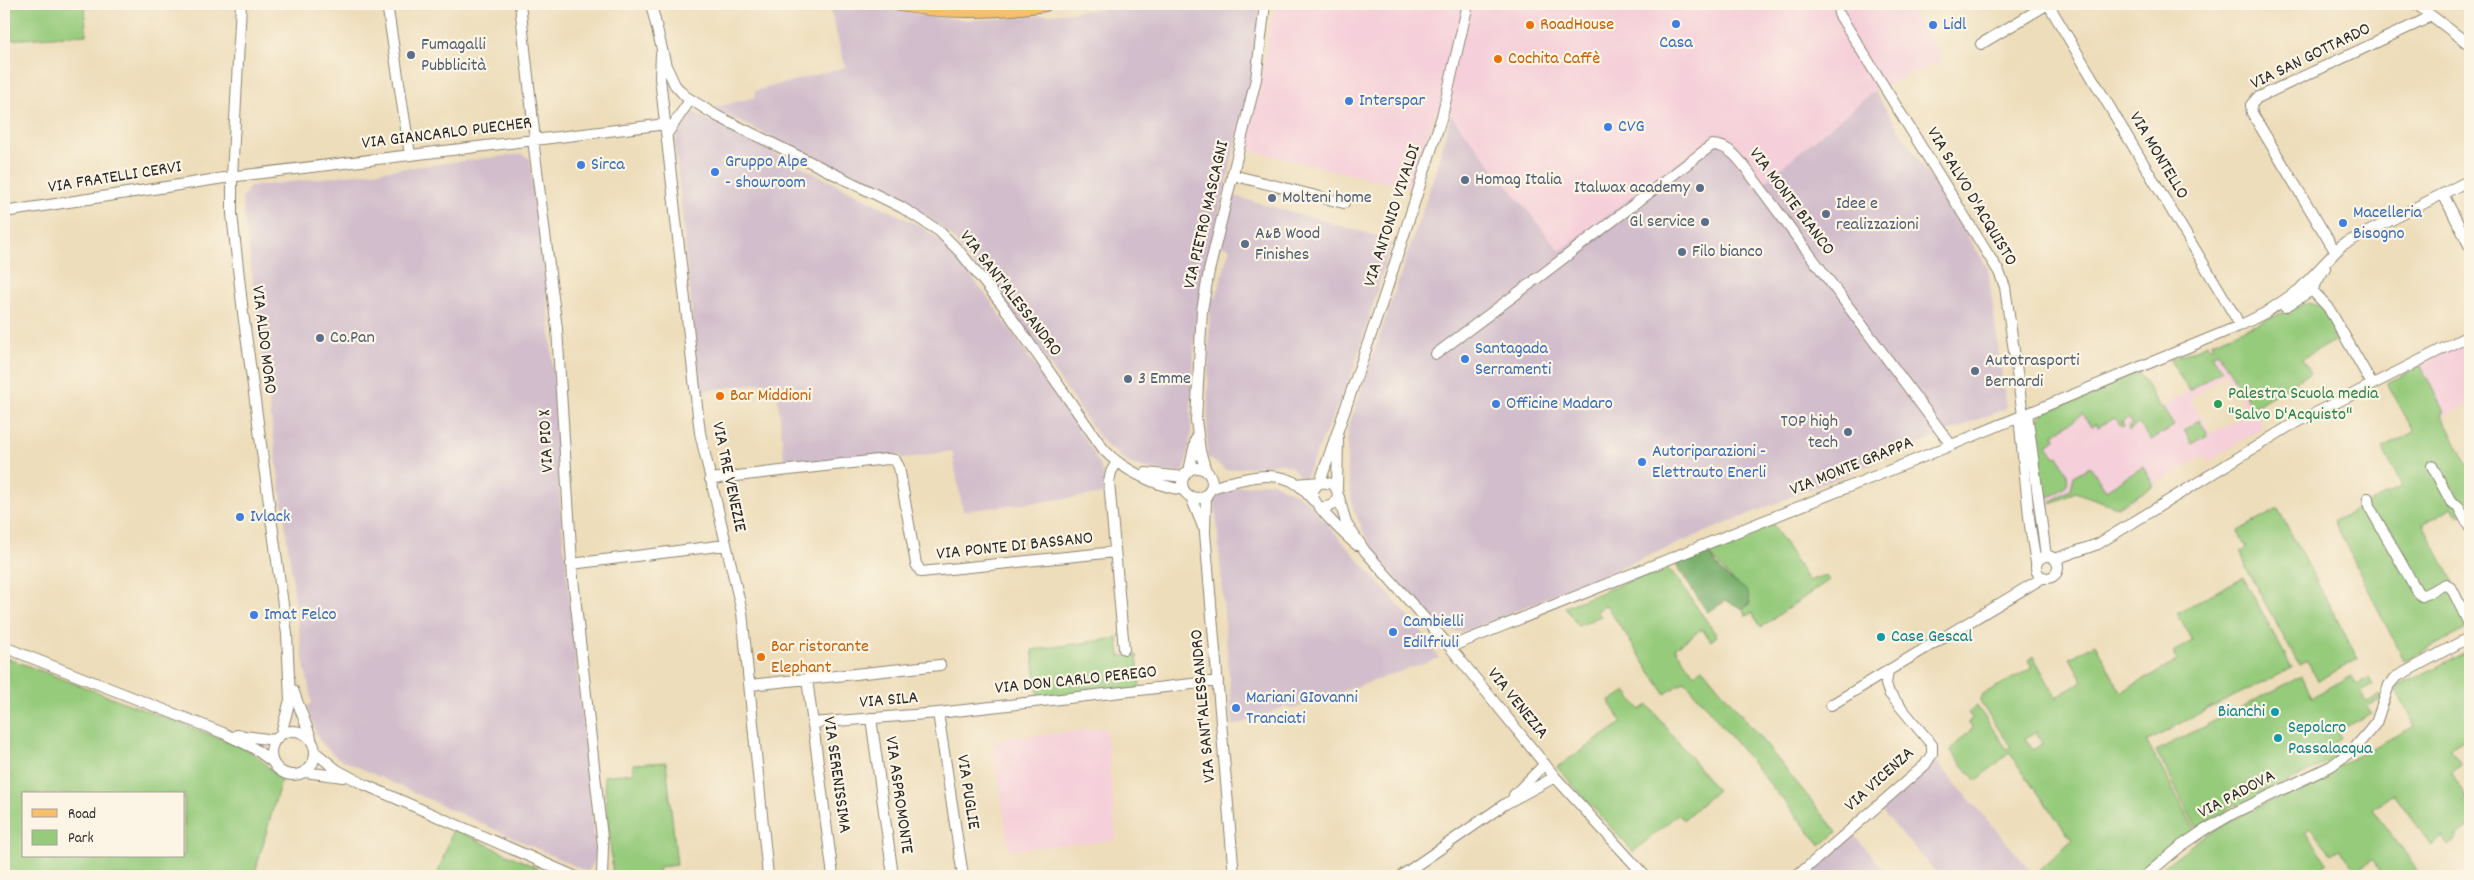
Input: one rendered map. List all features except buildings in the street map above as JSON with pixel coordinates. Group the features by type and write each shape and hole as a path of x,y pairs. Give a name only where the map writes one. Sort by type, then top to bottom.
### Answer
{"main road":[{"path":"900,4 967,10 1004,9 1045,4"}],"street":[{"name":"VIA ALDO MORO","path":"242,4 232,177 235,250 286,634 290,680 289,704 278,737"},
{"path":"386,4 410,155"},
{"name":"VIA PIO X","path":"520,4 535,140 534,147 557,329 571,564 602,846 602,876"},
{"name":"VIA SANT'ALESSANDRO","path":"651,4 661,54 670,76 687,98 901,207 939,231 960,252 995,296 1097,440 1117,462 1163,485 1187,494 1205,533"},
{"name":"VIA PIETRO MASCAGNI","path":"1209,483 1197,436 1196,388 1203,303 1256,79 1265,4"},
{"path":"1981,44 2048,4"},
{"name":"VIA MONTELLO","path":"2048,4 2236,318 2239,326"},
{"path":"2416,4 2470,45"},
{"name":"VIA ANTONIO VIVALDI","path":"1320,482 1385,294 1442,116 1469,7"},
{"name":"VIA SALVO D'ACQUISTO","path":"1839,14 2000,272 2005,287 2023,415 2050,558"},
{"name":"VIA SAN GOTTARDO","path":"2331,254 2252,113 2251,105 2258,98 2355,54 2422,21 2429,15"},
{"name":"VIA TRE VENEZIE","path":"661,54 659,68 700,433 740,601 768,876"},
{"path":"664,108 672,97 687,98 667,129"},
{"name":"VIA GIANCARLO PUECHER","path":"232,177 535,140 667,129"},
{"name":"VIA MONTE BIANCO","path":"1436,354 1712,145 1721,145 1730,150 1756,182 1951,445"},
{"path":"1232,175 1344,203"},
{"name":"VIA FRATELLI CERVI","path":"4,212 232,177"},
{"path":"2331,254 2470,180"},
{"path":"2443,194 2470,247"},
{"name":"VIA MONTE GRAPPA","path":"1450,648 2288,306 2325,269 2331,254"},
{"path":"2309,287 2328,307 2372,384"},
{"path":"1831,705 2022,588 2050,558 2098,544 2288,427 2470,335"},
{"name":"VIA SALVO D'ACQUISTO","path":"2023,415 2030,526 2039,570"},
{"name":"VIA VENEZIA","path":"1339,426 1338,493 1346,523 1365,552 1450,648 1555,777 1645,876"},
{"name":"VIA PIETRO MASCAGNI","path":"1187,494 1186,474 1197,436"},
{"name":"VIA PONTE DI BASSANO","path":"710,479 887,459 894,460 900,467 916,566 919,571 925,573 1115,552"},
{"path":"1117,462 1109,479 1124,649"},
{"path":"2432,466 2451,502 2458,506 2470,528"},
{"name":"VIA SANT'ALESSANDRO","path":"1128,468 1151,474 1186,474 1198,468 1209,483 1205,533 1234,876"},
{"path":"1187,494 1199,499 1209,483 1269,477 1296,484 1320,482 1333,484 1338,493 1335,504 1328,507 1317,504 1312,493 1320,482"},
{"name":"VIA VENEZIA","path":"1296,484 1317,504 1341,532 1365,552"},
{"path":"2368,498 2368,506 2417,591 2422,596 2446,584 2452,589 2470,626"},
{"path":"571,564 726,545"},
{"path":"2039,570 2049,577 2057,571 2050,558"},
{"name":"VIA PADOVA","path":"2145,876 2181,846 2203,831 2234,813 2330,766 2353,750 2376,724 2389,685 2396,677 2470,637"},
{"path":"4,647 224,733 252,747 273,762 280,771 290,775 305,772 334,775 363,784"},
{"path":"750,685 940,665"},
{"name":"VIA VICENZA","path":"1797,876 1925,765 1932,754 1932,745 1889,693 1886,684 1888,670"},
{"name":"VIA SERENISSIMA","path":"807,679 833,876"},
{"name":"VIA ALDO MORO","path":"290,680 311,739"},
{"name":"VIA DON CARLO PEREGO","path":"938,713 1218,681"},
{"name":"VIA SILA","path":"812,723 938,713"},
{"name":"VIA PUGLIE","path":"938,713 963,876"},
{"name":"VIA ASPROMONTE","path":"871,718 893,876"},
{"path":"273,762 272,747 278,737 288,731 298,730 311,739 316,753 337,770 363,784 574,876"},
{"path":"224,733 278,737"},
{"path":"305,772 313,763 316,753"},
{"path":"1505,804 1545,764"},
{"path":"1401,876 1505,804 1555,777"}],"shaded area":[{"path":"829,4 872,4 920,15 967,20 1013,18 1150,4 1259,4 1254,69 1204,276 1196,322 1191,434 1185,468 1181,472 1150,470 1129,463 1107,446 1091,426 1034,342 951,236 925,214 713,108 755,97 755,91 845,67"},
{"path":"1279,4 1907,4 1943,60 1874,91 1755,190 1715,135 1560,252 1451,115 1436,110 1410,188 1243,149 1259,91 1272,15"},
{"path":"1874,91 1988,268 2006,408 1476,627 1462,632 1447,630 1429,618 1371,547 1353,509 1347,467 1348,429 1431,185 1451,115 1560,251 1715,135 1755,189"},
{"path":"694,113 922,227 945,245 987,296 1092,450 1103,473 1105,494 963,511 952,451 902,459 901,455 785,467 776,381 700,391 675,146 676,138"},
{"path":"521,154 530,159 550,323 561,517 596,858 588,872 336,757 319,740 307,707 312,702 303,659 242,199 249,187"},
{"path":"1234,196 1392,240 1354,368 1306,476 1300,477 1293,468 1281,463 1226,470 1207,457 1210,297 1216,298 1230,248 1221,245"},
{"path":"2309,302 2339,338 2302,359 2310,373 2252,408 2263,427 2208,462 2203,455 2117,507 2075,492 2052,504 2043,494 2045,411 2139,372 2161,408 2188,391 2170,360","holes":["2302,309 2218,352 2179,368 2177,361","2225,374 2249,412 2211,433 2190,399"]},
{"path":"2470,337 2470,403 2415,432 2387,383"},
{"path":"1272,482 1305,499 1423,633 1439,658 1293,709 1285,707 1233,726 1215,499 1231,488"},
{"path":"1106,728 1116,840 1009,850 993,740"},
{"path":"1937,762 2033,873 2029,876 1939,876 1881,810"},
{"path":"1851,832 1890,876 1801,876"}],"green space":[{"path":"4,4 85,4 86,35 4,40"},
{"path":"2309,302 2321,306 2339,338 2302,359 2310,373 2252,408 2218,352 2212,355 2222,370 2189,391 2170,360 2208,344 2210,347 2213,346 2212,342"},
{"path":"2421,366 2444,412 2441,414 2470,470 2470,525 2464,514 2458,517 2452,507 2423,524 2470,614 2470,627 2404,661 2334,521 2402,486 2382,448 2414,432 2387,383"},
{"path":"2139,372 2160,408 2162,407 2174,426 2151,440 2139,424 2129,430 2128,427 2132,424 2128,418 2122,422 2124,426 2122,427 2115,418 2098,427 2096,424 2091,427 2083,414 2054,434 2056,439 2047,445 2055,457 2058,456 2066,471 2068,482 2062,490 2047,498 2043,494 2033,424 2045,411"},
{"path":"2199,420 2207,432 2206,436 2192,444 2184,430"},
{"path":"2090,466 2106,490 2143,467 2154,486 2117,507 2075,492 2052,504 2050,502 2071,489 2074,476"},
{"path":"2278,509 2358,659 2318,681 2307,661 2299,665 2247,570 2241,552 2247,548 2238,531"},
{"path":"1772,523 1808,581 1825,575 1829,580 1761,627 1752,613 1746,616 1742,608 1749,605 1750,602 1707,549"},
{"path":"1707,549 1723,573 1746,590 1749,605 1742,608 1726,601 1708,612 1706,610 1676,563"},
{"path":"1664,567 1673,573 1717,636 1711,641 1702,629 1675,648 1694,674 1703,668 1837,832 1821,846 1685,681 1665,694 1606,605 1597,611 1601,616 1578,626 1565,607"},
{"path":"2243,577 2292,668 2202,712 2147,742 2195,830 2170,846 2134,876 2029,876 2033,873 2035,874 2072,840 2009,753 1976,781 1950,750 1973,728 1968,723 1972,718 1968,713 1976,705 2007,749 2011,747 1980,702 1983,694 2032,668 2028,660 2033,656 2056,697 2083,681 2070,658 2095,644 2121,692 2178,661 2173,652 2192,641 2177,613","holes":["2036,732 2043,743 2033,750 2025,738"]},
{"path":"1118,638 1120,656 1137,655 1140,688 1039,700 1032,650"},
{"path":"2470,650 2470,736 2450,748 2461,765 2451,772 2469,800 2464,803 2470,812 2470,825 2457,835 2457,839 2448,846 2442,837 2431,845 2394,794 2373,809 2421,876 2385,876 2372,859 2356,871 2339,849 2331,854 2310,828 2305,832 2327,863 2310,876 2269,876 2263,869 2256,874 2257,876 2151,876 2206,834 2415,726 2395,688"},
{"path":"4,657 238,745 256,755 281,780 254,876 4,876"},
{"path":"2302,676 2312,697 2351,676 2357,685 2369,678 2373,685 2361,692 2366,702 2379,695 2381,699 2368,706 2372,713 2338,731 2341,737 2335,741 2342,754 2241,807 2234,804 2228,808 2226,813 2197,829 2156,751"},
{"path":"1626,691 1640,710 1648,705 1717,790 1683,820 1678,814 1633,852 1557,767 1622,723 1609,702"},
{"path":"666,762 677,865 659,867 658,876 613,876 604,776 633,773 633,764"},
{"path":"453,829 537,868 535,876 437,876"}],"place":[{"name":"Casa","path":"1676,24"},
{"name":"RoadHouse","path":"1530,25"},
{"name":"Lidl","path":"1933,25"},
{"name":"Fumagalli Pubblicità","path":"411,55"},
{"name":"Cochita Caffè","path":"1498,59"},
{"name":"Interspar","path":"1349,101"},
{"name":"CVG","path":"1608,127"},
{"name":"Sirca","path":"581,165"},
{"name":"Gruppo Alpe - showroom","path":"715,172"},
{"name":"Homag Italia","path":"1465,180"},
{"name":"Italwax academy","path":"1700,188"},
{"name":"Molteni home","path":"1272,198"},
{"name":"Idee e realizzazioni","path":"1826,214"},
{"name":"Gl service","path":"1705,222"},
{"name":"Macelleria Bisogno","path":"2343,223"},
{"name":"A&B Wood Finishes","path":"1245,244"},
{"name":"Filo bianco","path":"1682,252"},
{"name":"Co.Pan","path":"320,338"},
{"name":"Santagada Serramenti","path":"1465,359"},
{"name":"Autotrasporti Bernardi","path":"1975,371"},
{"name":"3 Emme","path":"1128,379"},
{"name":"Bar Middioni","path":"720,396"},
{"name":"Officine Madaro","path":"1496,404"},
{"name":"Palestra Scuola media \"Salvo D'Acquisto\"","path":"2218,404"},
{"name":"TOP high tech","path":"1848,432"},
{"name":"Autoriparazioni - Elettrauto Enerli","path":"1642,462"},
{"name":"Ivlack","path":"240,517"},
{"name":"Imat Felco","path":"254,615"},
{"name":"Cambielli Edilfriuli","path":"1393,632"},
{"name":"Case Gescal","path":"1881,637"},
{"name":"Bar ristorante Elephant","path":"761,657"},
{"name":"Mariani GIovanni Tranciati","path":"1236,708"},
{"name":"Bianchi","path":"2275,712"},
{"name":"Sepolcro Passalacqua","path":"2278,738"}]}
